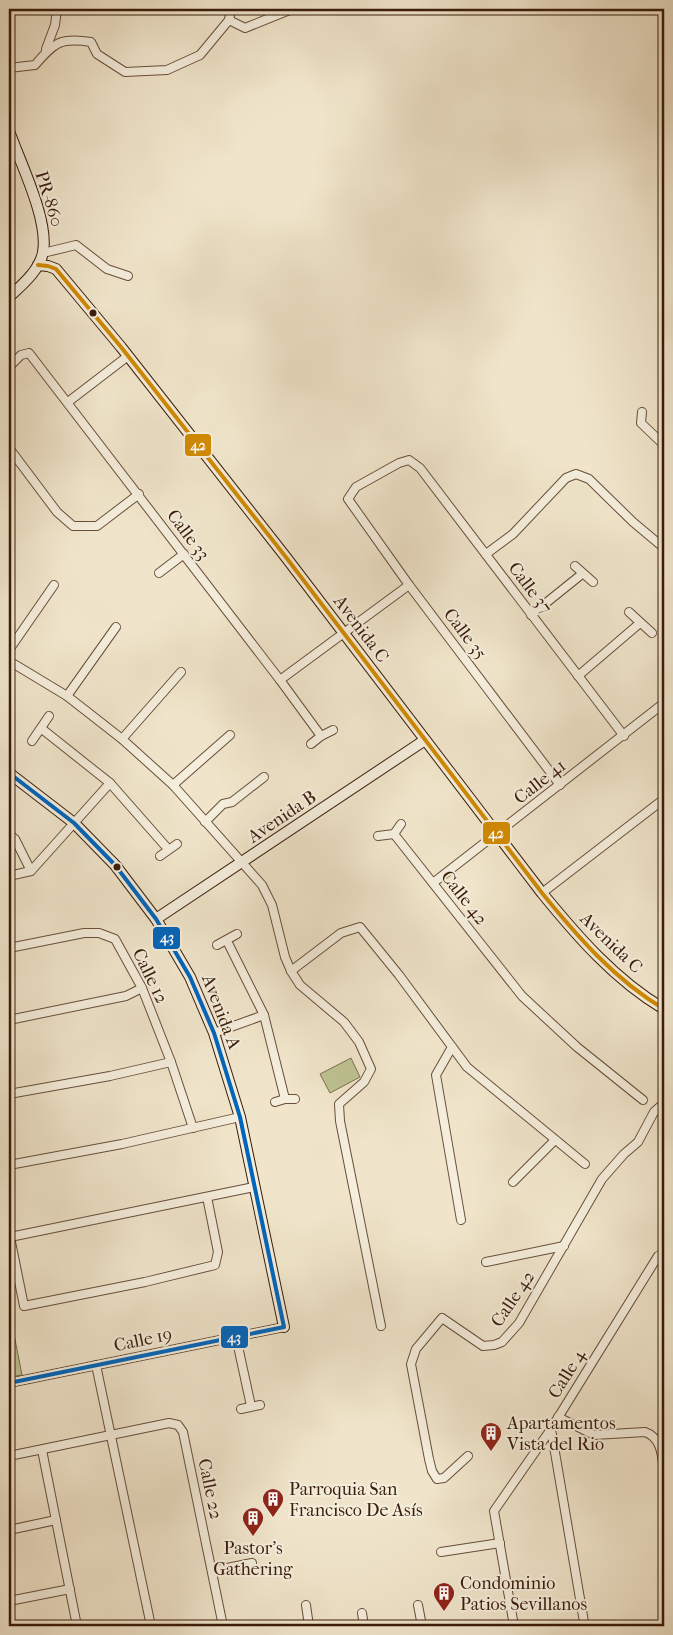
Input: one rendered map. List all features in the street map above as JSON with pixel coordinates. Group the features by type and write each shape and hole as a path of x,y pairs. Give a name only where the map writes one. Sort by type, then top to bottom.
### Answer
{"street":[{"path":"43,56 55,25 57,9"},
{"path":"9,68 35,65 53,45 75,39 91,42 97,54 125,72 167,70 200,55 229,20 231,9"},
{"path":"229,20 245,28 292,9"},
{"name":"PR-860","path":"9,131 41,215 44,234 43,253 38,265 24,284 9,297"},
{"path":"43,253 76,245 107,269 128,276"},
{"name":"Avenida C","path":"38,265 48,266 56,270 128,356 574,932 616,973 664,1009"},
{"name":"Calle 33","path":"9,367 21,355 29,353 139,494 321,736"},
{"path":"68,402 128,356"},
{"path":"642,412 641,423 664,445"},
{"path":"9,448 57,512 72,526 97,526 139,494"},
{"name":"Calle 35","path":"409,460 399,462 356,487 348,499 409,585 560,785"},
{"name":"Calle 37","path":"409,460 420,468 624,736"},
{"path":"486,554 514,534 566,478 576,474 589,479 633,522 664,548"},
{"path":"159,573 184,554"},
{"path":"575,566 593,582"},
{"path":"531,614 582,574"},
{"path":"9,650 54,585"},
{"path":"280,680 345,634 409,585"},
{"path":"629,612 652,633"},
{"path":"578,676 640,623"},
{"path":"67,696 116,627"},
{"path":"9,661 67,696 122,739 173,785 262,885 272,905 285,957 300,985 344,1022 359,1042 371,1069 364,1082 339,1104 340,1122 381,1326"},
{"path":"122,739 181,672"},
{"name":"Calle 41","path":"433,883 664,704"},
{"path":"32,741 49,716"},
{"path":"42,728 110,783 168,849"},
{"path":"311,744 333,730"},
{"path":"173,785 230,735"},
{"name":"Avenida B","path":"156,918 242,863 425,740"},
{"name":"Avenida A","path":"9,773 74,823 115,865 156,918 190,977 214,1033 240,1117 284,1327"},
{"path":"205,822 223,804 232,802 264,777"},
{"path":"9,876 31,871 110,783"},
{"path":"542,892 664,799"},
{"path":"378,836 394,834 401,824"},
{"path":"9,834 15,838 31,871"},
{"name":"Calle 42","path":"394,834 522,996 577,1047 644,1100"},
{"path":"160,856 177,844"},
{"path":"291,971 342,933 360,927 399,975 467,1068 585,1164"},
{"name":"Calle 12","path":"9,948 84,933 99,933 114,939 142,988 171,1062 192,1128"},
{"path":"217,945 237,934"},
{"path":"227,940 264,1015 285,1099"},
{"path":"9,1020 126,996 142,988"},
{"path":"214,1033 264,1015"},
{"path":"452,1047 436,1075 461,1220"},
{"path":"9,1094 110,1076 171,1062"},
{"path":"275,1102 295,1099"},
{"name":"Calle 42","path":"468,1456 444,1478 438,1478 432,1471 411,1364 416,1349 442,1318 483,1346 502,1342 519,1323 602,1179 624,1154 638,1142 654,1112 664,1103"},
{"path":"9,1165 122,1144 240,1117"},
{"path":"513,1182 555,1140"},
{"path":"207,1197 218,1252 215,1265 145,1282 24,1306 10,1237 254,1187"},
{"path":"486,1262 564,1246"},
{"name":"Calle 4","path":"500,1543 494,1511 551,1428 658,1256 664,1261"},
{"name":"Calle 19","path":"9,1383 284,1327"},
{"path":"236,1337 251,1406"},
{"path":"96,1365 151,1626"},
{"path":"241,1408 260,1405"},
{"path":"558,1417 594,1435 645,1432 650,1434 657,1440 664,1471"},
{"name":"Calle 22","path":"112,1435 170,1423 178,1425 183,1432 224,1626"},
{"path":"551,1428 584,1622"},
{"path":"9,1456 112,1435"},
{"path":"42,1450 78,1626"},
{"path":"9,1530 56,1520"},
{"path":"441,1552 500,1543 514,1626"},
{"path":"212,1571 252,1563"},
{"path":"9,1601 70,1588"},
{"path":"306,1605 309,1626"},
{"path":"418,1605 422,1626"},
{"path":"362,1613 364,1626"}],"green space":[{"path":"351,1058 360,1077 330,1093 320,1074"},
{"path":"9,1309 22,1375 9,1377"}],"transit line":[{"name":"42","path":"38,265 56,269 121,347 285,556 555,909 613,971 629,985 664,1009"},
{"name":"43","path":"9,773 74,823 115,865 156,919 190,977 214,1033 240,1117 284,1327 9,1383"}],"place":[{"name":"Apartamentos Vista del Rio","path":"491,1452"},
{"name":"Parroquia San Francisco De Asís","path":"273,1518"},
{"name":"Pastor's Gathering","path":"253,1537"},
{"name":"Condominio Patios Sevillanos","path":"444,1612"}]}
